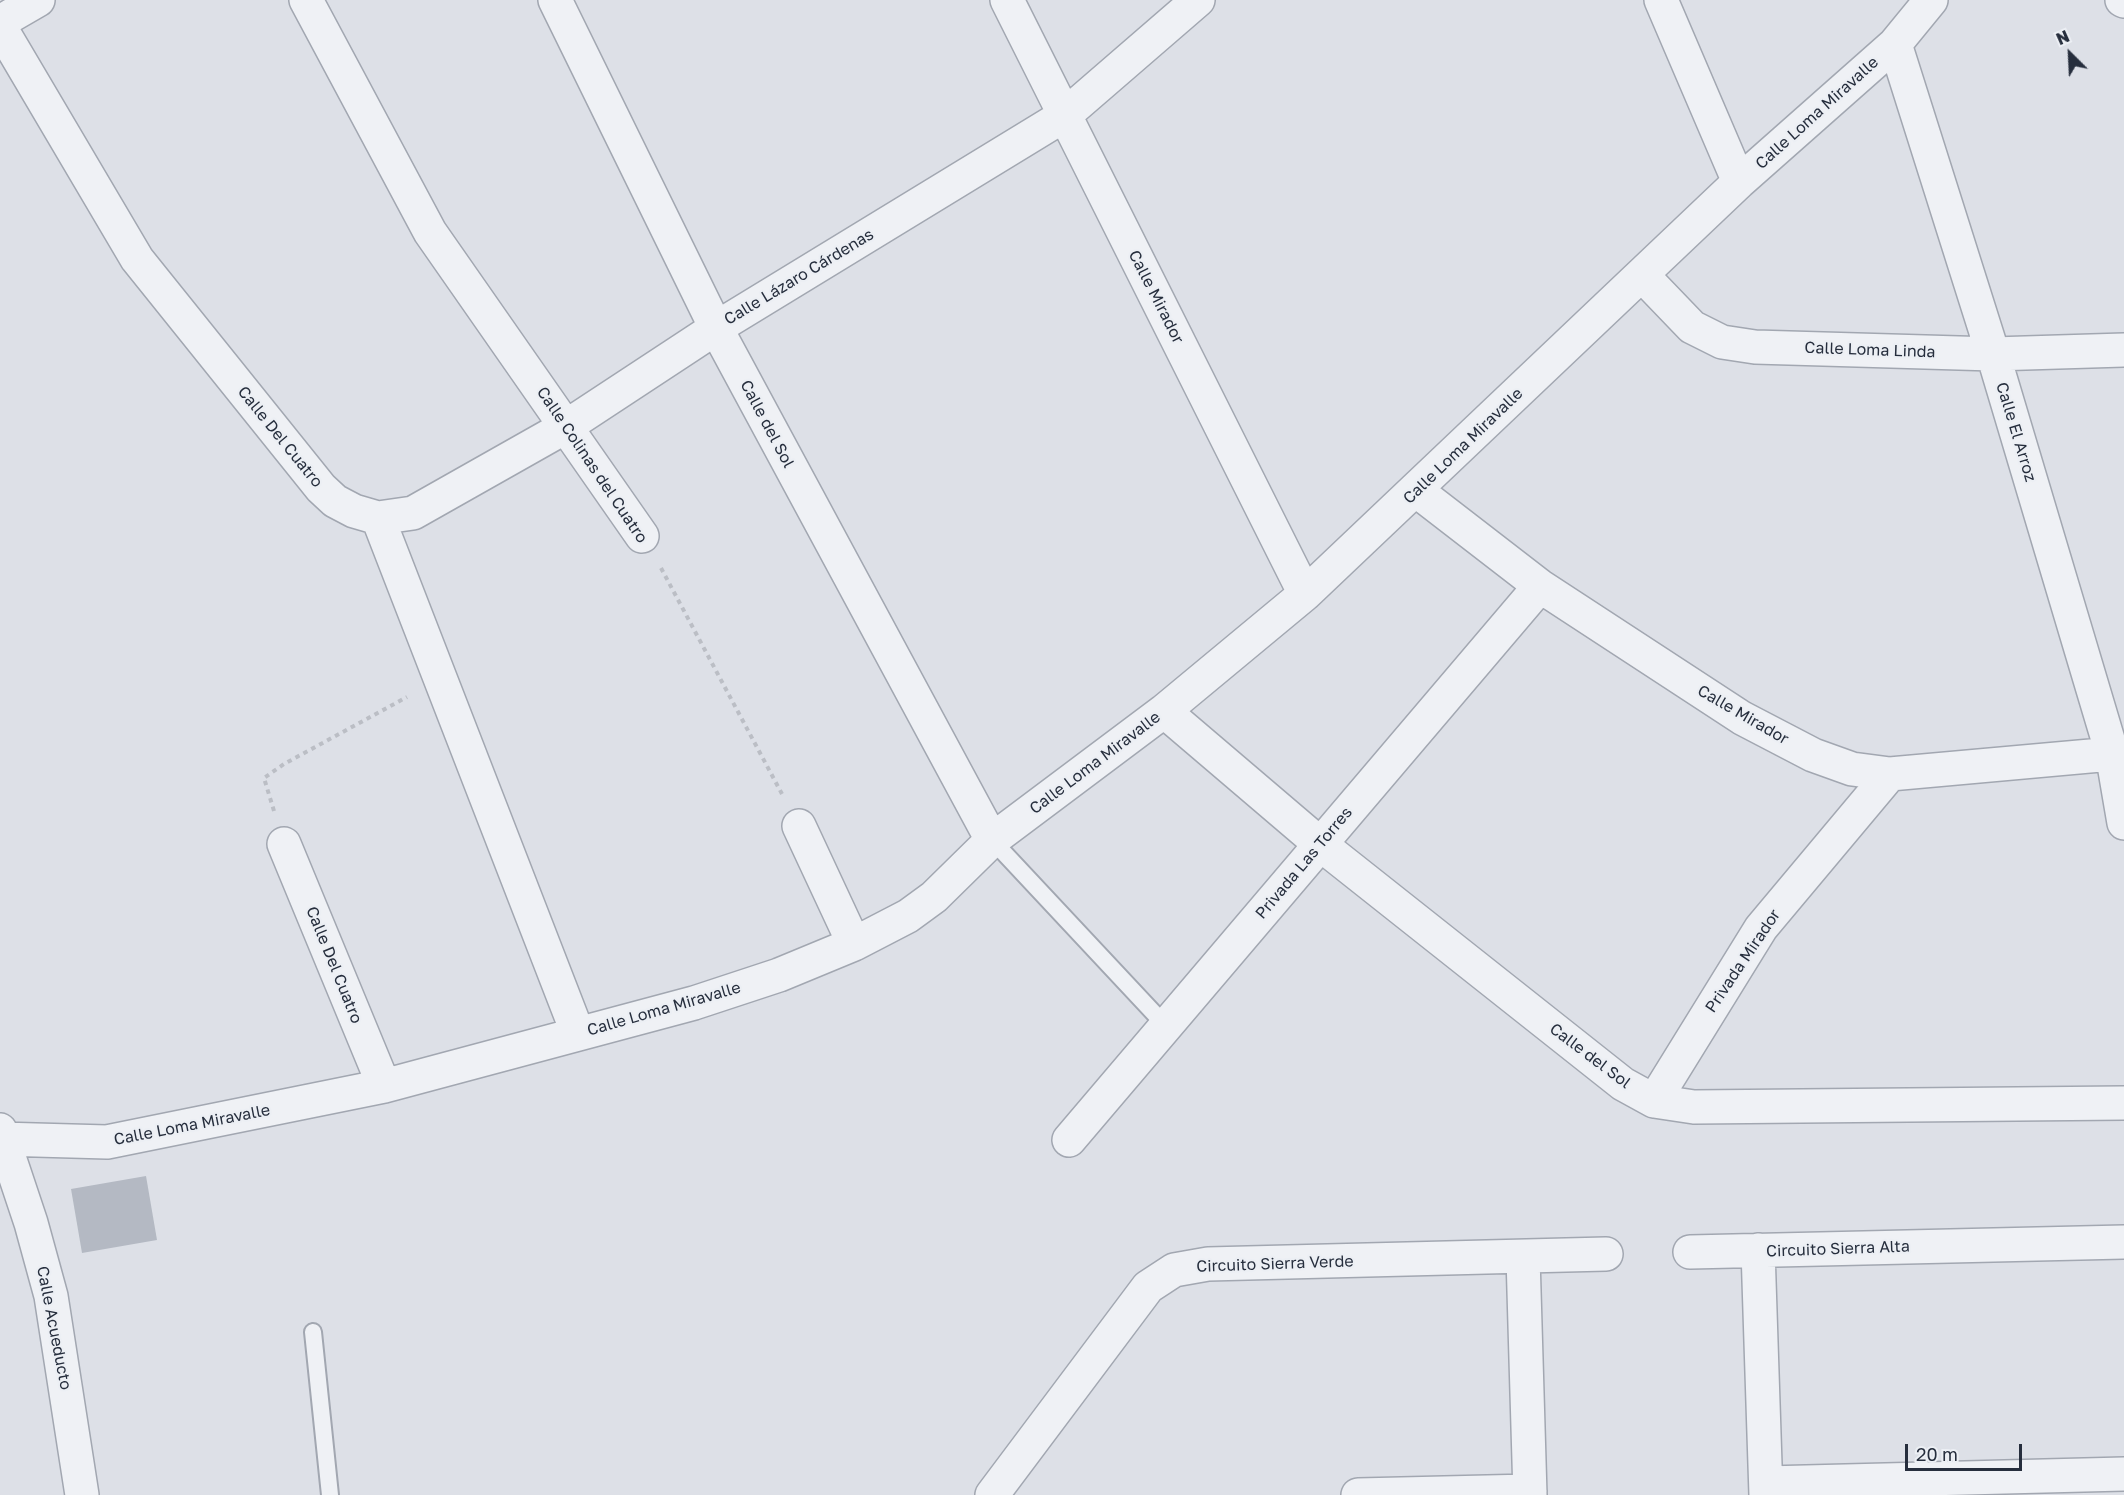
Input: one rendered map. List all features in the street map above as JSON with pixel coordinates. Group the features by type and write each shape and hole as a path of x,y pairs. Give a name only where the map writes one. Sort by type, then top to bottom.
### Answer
{"street":[{"path":"0,22 38,0"},
{"name":"Calle Colinas del Cuatro","path":"306,0 430,232 642,536"},
{"name":"Calle del Sol","path":"555,0 716,328 992,840"},
{"name":"Calle Mirador","path":"1007,0 1305,594"},
{"name":"Calle Lázaro Cárdenas","path":"378,518 414,513 567,426 716,328 1065,115 1198,0"},
{"path":"1660,0 1739,183"},
{"name":"Calle Loma Miravalle","path":"1,1130 51,1139 107,1142 384,1086 694,1004 779,975 854,944 917,910 934,897 992,840 1164,711 1305,594 1417,491 1739,183 1895,44 1930,0"},
{"name":"Calle Del Cuatro","path":"0,27 137,259 321,488 335,501 354,511 378,518"},
{"name":"Calle El Arroz","path":"1895,44 2118,753 2124,824"},
{"name":"Calle Loma Linda","path":"1642,275 1692,327 1722,342 1755,347 1993,354 2124,350"},
{"name":"Calle Mirador","path":"1417,491 1540,586 1742,718 1813,755 1852,769 1890,774 2118,753"},
{"path":"378,518 578,1034"},
{"name":"Privada Las Torres","path":"1069,1140 1540,586"},
{"name":"Calle del Sol","path":"1164,711 1320,844 1623,1084 1654,1101 1694,1107 2124,1103"},
{"name":"Privada Mirador","path":"1654,1101 1761,928 1890,774"},
{"path":"799,826 854,944"},
{"name":"Calle Del Cuatro","path":"284,844 384,1086"},
{"name":"Calle Acueducto","path":"1,1130 31,1223 51,1296 82,1495"},
{"name":"Circuito Sierra Alta","path":"1766,1489 1758,1250 2124,1242"},
{"path":"1690,1252 1758,1250"},
{"name":"Circuito Sierra Verde","path":"992,1495 1148,1287 1174,1270 1208,1264 1606,1254"},
{"path":"1358,1495 1530,1493 1523,1257"},
{"path":"1766,1489 2124,1474"}],"lane":[{"path":"992,840 1166,1026"},
{"path":"313,1332 330,1495"}],"path":[{"name":"Calle Colinas del Cuatro","path":"642,536 684,606 799,826"},
{"path":"264,778 284,764 415,693 427,680 436,663"}],"building":[{"path":"146,1176 157,1240 82,1253 71,1189"}]}
